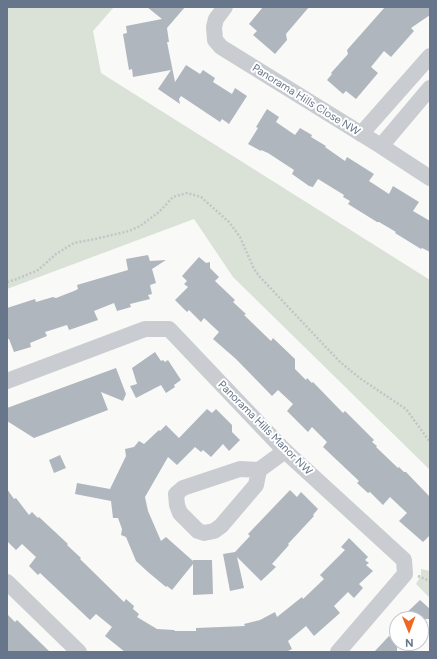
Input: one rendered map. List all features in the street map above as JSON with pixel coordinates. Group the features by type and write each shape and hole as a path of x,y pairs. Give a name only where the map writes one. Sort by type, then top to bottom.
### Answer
{"street":[{"name":"Panorama Hills Close NW","path":"226,7 216,19 214,27 214,36 221,47 430,178"},
{"path":"361,134 430,56"},
{"path":"381,146 430,88"},
{"name":"Panorama Hills Manor NW","path":"7,381 145,329 169,329 285,451 404,560 405,574 338,652"},
{"path":"259,470 256,485 221,526 214,531 204,533 198,531 180,513 177,505 176,494 183,488 240,469 259,470 285,451"},
{"path":"7,582 79,652"}],"path":[{"path":"7,282 38,270 56,254 74,242 129,231 140,226 158,212 173,197 187,193 201,197 229,222 240,237 254,269 260,277 340,362 361,379 406,409 430,442"}],"shaded area":[{"path":"7,7 114,7 93,31 101,73 430,280 430,470 233,277 194,219 7,289"},
{"path":"421,569 430,571 430,598 416,584 421,575"}],"building":[{"path":"147,7 185,7 167,28 169,42 167,42 175,82 186,65 200,74 203,70 215,78 213,82 232,94 235,88 247,96 229,124 222,119 220,122 181,96 179,99 180,104 158,89 171,70 133,77 132,69 129,70 123,34 127,33 126,26 162,19"},
{"path":"263,7 309,7 286,34 287,40 275,54 253,35 257,31 249,24"},
{"path":"385,7 430,7 430,15 411,28 414,31 391,57 384,51 371,67 378,73 356,99 346,91 343,94 327,80 332,74 331,73 348,54 347,50"},
{"path":"267,109 279,117 276,122 295,135 300,128 312,135 311,137 326,146 325,147 345,161 347,157 374,174 369,181 389,194 393,186 419,202 413,211 430,221 430,252 422,248 421,249 395,233 396,232 348,204 350,201 343,197 344,195 318,179 313,187 309,186 292,174 294,170 268,153 248,144"},
{"path":"148,255 150,261 166,260 152,269 156,283 150,285 152,294 148,295 150,299 130,304 131,307 117,311 114,303 94,311 98,320 69,330 67,325 45,332 47,336 30,343 31,347 14,352 9,339 7,339 7,308 35,299 36,302 53,297 56,298 78,289 77,285 128,270 126,259"},
{"path":"199,257 206,263 210,262 210,268 219,277 215,281 235,300 233,302 246,314 244,315 271,341 273,338 295,359 295,369 306,380 307,378 312,383 313,382 343,413 345,411 374,440 372,442 377,446 376,447 398,468 399,467 406,472 430,497 430,535 423,542 399,521 407,513 390,497 383,505 370,492 368,493 357,483 359,481 323,447 327,442 312,427 308,432 287,411 293,404 278,390 272,396 236,359 213,339 219,332 204,318 201,322 189,310 187,312 175,300 188,287 184,284 187,281 182,276"},
{"path":"155,352 161,361 163,360 165,362 168,360 181,380 174,385 175,387 166,393 161,385 136,398 130,386 137,384 132,368"},
{"path":"116,368 126,394 123,401 101,392 108,410 34,438 7,421 7,408"},
{"path":"207,409 212,413 216,409 232,425 232,432 240,440 229,451 223,444 211,457 203,450 201,452 195,447 177,465 168,457 145,497 148,511 161,541 166,537 193,561 212,560 213,594 193,595 193,564 172,590 167,586 166,587 136,561 126,537 121,535 122,529 118,518 113,518 111,501 75,494 77,483 110,489 126,456 125,449 134,447 139,441 144,444 166,425 179,438"},
{"path":"60,455 66,468 54,473 49,460"},
{"path":"7,489 29,515 32,512 38,518 39,517 68,544 67,545 81,558 80,559 124,602 126,599 134,606 133,609 139,614 137,617 157,629 196,631 196,628 245,626 244,624 260,620 275,612 277,617 302,597 303,599 324,579 320,575 345,550 341,547 349,538 368,557 365,560 369,563 366,565 373,571 359,584 363,588 354,598 348,592 334,606 340,613 314,636 306,626 288,641 292,649 286,652 125,652 105,636 112,627 96,614 90,620 40,573 38,575 29,566 36,557 22,544 16,550 7,541"},
{"path":"290,490 297,497 301,492 318,509 313,515 314,516 272,564 276,567 261,581 237,557 244,588 230,591 223,554 235,552 250,536 248,534"},
{"path":"420,600 430,609 430,619 429,611 408,611"},
{"path":"7,614 15,622 17,620 50,652 7,652"},
{"path":"389,636 389,651 397,651 397,652 374,652"}]}
